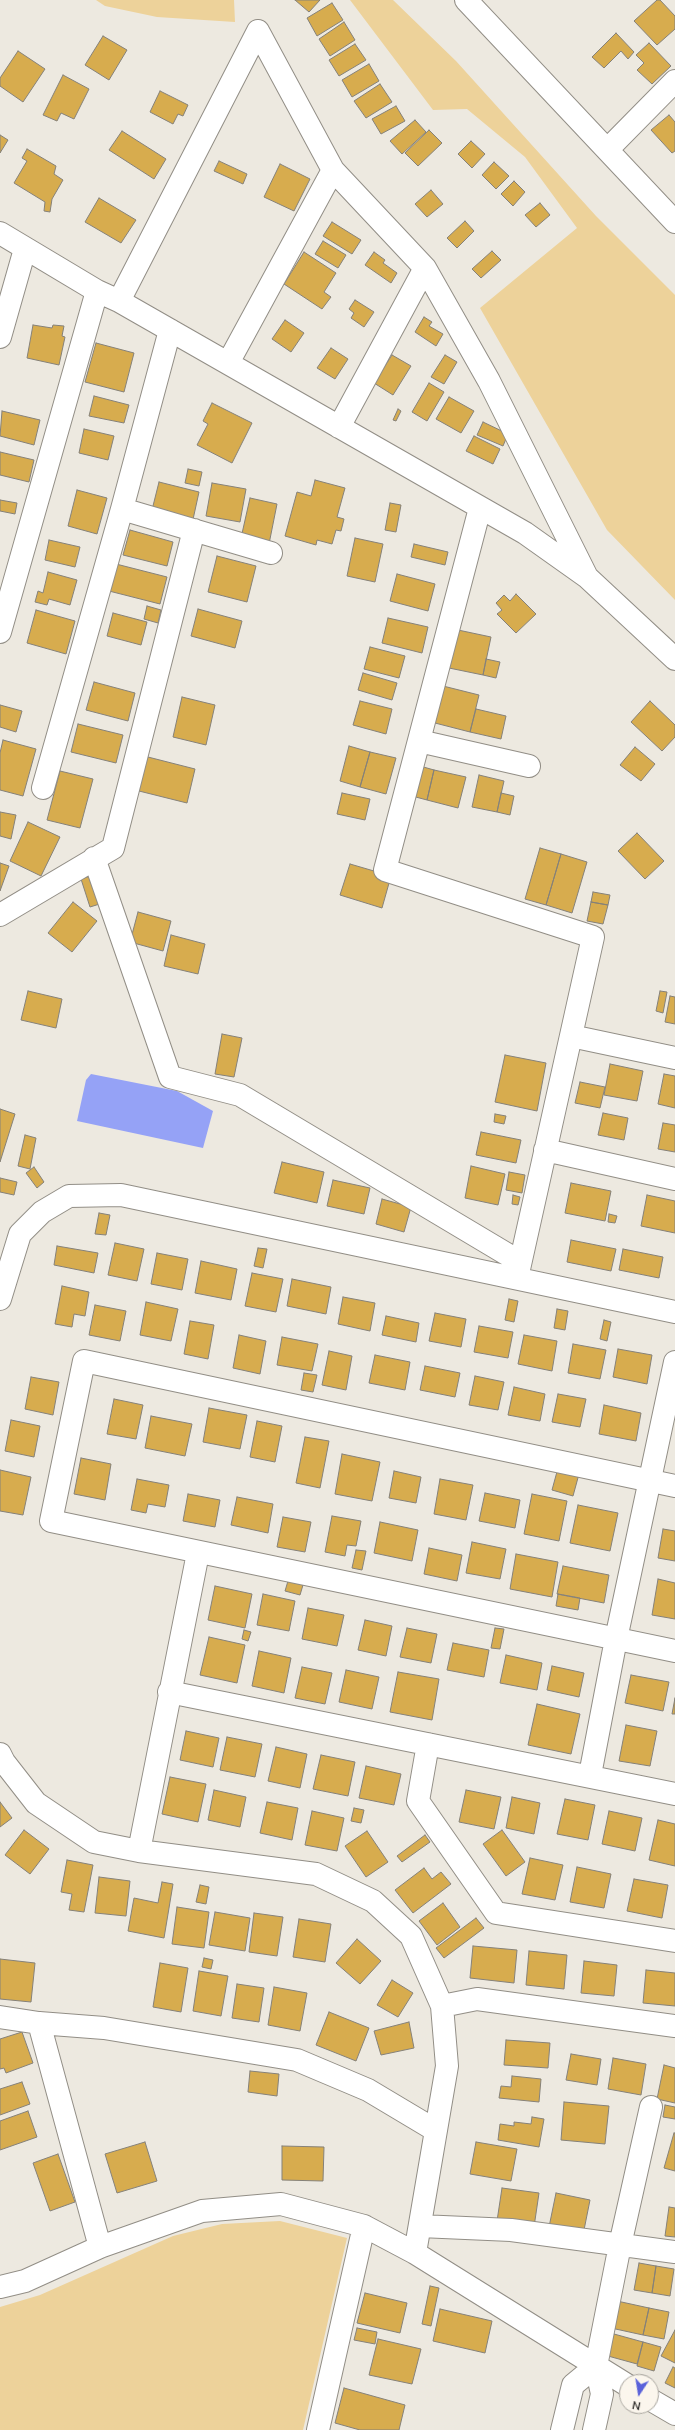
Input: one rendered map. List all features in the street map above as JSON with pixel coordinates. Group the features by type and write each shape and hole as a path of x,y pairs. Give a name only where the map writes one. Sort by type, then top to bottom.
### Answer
{"street":[{"path":"471,1 675,222"},
{"path":"119,301 258,31 333,170 425,268 489,381 587,577"},
{"path":"608,149 675,81"},
{"path":"228,363 333,170"},
{"path":"0,232 97,291 119,301 525,533 587,577 675,658"},
{"path":"0,337 26,249"},
{"path":"339,427 425,268"},
{"path":"0,632 97,291"},
{"path":"43,788 122,509 170,330"},
{"path":"480,508 385,870 594,937 519,1270"},
{"path":"122,509 271,553"},
{"path":"0,914 113,848 194,530"},
{"path":"419,740 529,766"},
{"path":"94,858 170,1077 240,1095 519,1270"},
{"path":"571,1036 675,1058"},
{"path":"546,1150 675,1179"},
{"path":"0,1299 20,1234 42,1212 69,1196 121,1196 519,1270 675,1312"},
{"path":"675,1486 84,1361 51,1521 675,1652"},
{"path":"590,1775 616,1639 675,1362"},
{"path":"139,1851 169,1692 198,1553"},
{"path":"169,1692 590,1775 675,1794"},
{"path":"428,1744 418,1801 496,1913 675,1941"},
{"path":"0,1754 4,1762 36,1803 94,1842 139,1851 316,1874 373,1902 411,1936 442,2006 447,2066 415,2253"},
{"path":"442,2006 477,1999 675,2026"},
{"path":"0,2017 39,2023 104,2028 298,2060 368,2090 436,2130"},
{"path":"39,2023 100,2247"},
{"path":"594,2430 602,2394 596,2366 620,2245 652,2107"},
{"path":"0,2287 25,2281 100,2247 202,2210 281,2204 364,2226 415,2253 619,2380"},
{"path":"318,2430 364,2226"},
{"path":"420,2226 511,2230 675,2252"},
{"path":"562,2430 573,2384 596,2366"},
{"path":"659,2405 675,2414"}],"shaded area":[{"path":"96,0 234,0 235,22 157,17 105,6"},
{"path":"350,0 393,0 456,61 596,216 675,295 675,600 607,530 480,308 577,228 525,157 467,109 433,110"},
{"path":"280,2221 347,2238 303,2430 0,2430 0,2307 40,2295 173,2236 222,2224"}],"water":[{"path":"91,1074 177,1091 213,1111 203,1148 77,1121 86,1080"}],"building":[{"path":"295,0 320,0 309,12"},
{"path":"657,0 660,0 675,16 675,29 657,45 634,21"},
{"path":"332,3 343,20 317,36 307,18"},
{"path":"344,22 355,40 330,56 319,39"},
{"path":"616,33 634,52 628,59 621,51 604,68 592,57"},
{"path":"103,36 127,50 109,80 85,65"},
{"path":"649,43 671,66 652,84 637,70 644,63 636,55"},
{"path":"355,44 366,60 339,76 329,60"},
{"path":"18,51 45,69 23,102 0,86 0,78"},
{"path":"369,64 379,81 352,97 342,80"},
{"path":"63,75 89,89 74,119 61,113 57,121 43,115"},
{"path":"380,84 392,102 366,118 354,101"},
{"path":"160,91 188,105 183,116 178,114 173,124 150,112"},
{"path":"396,106 405,121 381,134 372,119"},
{"path":"669,115 675,122 675,151 672,153 651,130"},
{"path":"415,120 426,132 402,154 390,141"},
{"path":"429,130 442,143 418,166 405,153"},
{"path":"122,131 166,159 154,179 109,150"},
{"path":"0,135 8,140 0,153"},
{"path":"471,141 485,154 472,168 458,154"},
{"path":"27,149 56,166 54,174 63,180 52,199 50,212 44,211 45,202 14,183 27,161 22,158"},
{"path":"219,161 247,174 243,184 214,171"},
{"path":"494,162 509,176 496,189 482,175"},
{"path":"280,164 310,179 294,211 264,197"},
{"path":"514,181 525,192 513,206 501,194"},
{"path":"431,190 443,204 427,217 415,204"},
{"path":"99,198 136,220 121,243 85,222"},
{"path":"540,203 550,215 536,227 525,215"},
{"path":"465,221 474,231 457,248 447,238"},
{"path":"332,222 361,240 352,254 323,236"},
{"path":"323,241 346,255 338,268 315,254"},
{"path":"492,251 501,260 481,278 472,269"},
{"path":"304,252 336,273 324,292 331,297 322,309 284,284"},
{"path":"374,252 385,260 383,263 397,273 391,283 365,265"},
{"path":"355,300 374,312 364,327 351,318 354,313 349,309"},
{"path":"424,317 432,322 429,326 443,334 436,346 415,332"},
{"path":"285,320 304,333 291,352 272,339"},
{"path":"33,325 52,328 53,325 64,326 62,336 65,337 59,365 27,358"},
{"path":"96,343 134,353 124,392 85,382"},
{"path":"331,348 348,359 335,379 317,368"},
{"path":"392,355 411,366 393,395 374,383"},
{"path":"445,355 457,362 444,384 431,377"},
{"path":"429,383 444,392 427,421 412,412"},
{"path":"94,396 129,405 124,423 89,416"},
{"path":"449,397 474,411 461,433 436,419"},
{"path":"212,403 252,423 232,463 197,445 208,424 203,421"},
{"path":"398,409 401,411 396,421 393,420"},
{"path":"2,411 40,420 34,445 0,436"},
{"path":"483,422 508,434 503,446 477,435"},
{"path":"84,429 114,436 108,460 79,453"},
{"path":"474,436 500,449 493,464 466,451"},
{"path":"0,452 34,460 29,482 0,475"},
{"path":"188,469 202,472 199,486 185,483"},
{"path":"315,480 345,488 337,517 344,519 341,531 336,530 332,544 317,540 316,545 285,536 297,492 311,496"},
{"path":"159,482 199,492 192,524 151,514"},
{"path":"212,483 246,489 240,522 206,516"},
{"path":"77,490 107,498 97,534 68,526"},
{"path":"250,498 277,504 269,544 241,538"},
{"path":"0,500 17,503 15,514 0,511"},
{"path":"390,503 401,505 396,532 385,530"},
{"path":"130,530 173,542 167,566 123,555"},
{"path":"355,538 383,544 375,582 347,576"},
{"path":"49,540 80,547 75,567 45,560"},
{"path":"414,544 448,552 445,565 411,557"},
{"path":"217,556 256,566 247,602 208,592"},
{"path":"116,564 167,577 160,604 109,591"},
{"path":"48,572 77,580 70,605 49,599 47,605 35,602 38,591 43,593"},
{"path":"397,574 435,584 428,611 390,601"},
{"path":"516,594 536,614 516,633 497,614 502,610 496,603 504,595 510,601"},
{"path":"147,606 161,610 158,623 144,619"},
{"path":"198,609 242,621 235,648 191,636"},
{"path":"36,610 75,621 66,654 27,643"},
{"path":"113,613 147,622 141,645 107,636"},
{"path":"388,618 428,627 422,653 382,643"},
{"path":"458,630 491,637 483,675 449,668"},
{"path":"370,647 405,656 399,678 364,669"},
{"path":"486,659 500,662 496,678 483,675"},
{"path":"363,673 397,683 392,700 358,690"},
{"path":"94,682 135,693 128,721 86,710"},
{"path":"443,686 479,695 470,732 435,723"},
{"path":"182,697 215,705 206,745 173,737"},
{"path":"360,701 392,709 386,734 353,725"},
{"path":"650,701 675,725 675,737 662,751 631,722"},
{"path":"0,705 22,711 16,732 0,727"},
{"path":"476,709 506,716 501,739 470,732"},
{"path":"78,724 123,735 116,763 71,752"},
{"path":"3,740 36,749 23,796 0,790 0,753"},
{"path":"349,746 370,752 360,787 340,781"},
{"path":"635,747 655,764 641,781 620,765"},
{"path":"370,752 396,758 386,794 360,787"},
{"path":"144,756 195,769 187,803 135,790"},
{"path":"420,766 434,770 427,800 412,796"},
{"path":"434,770 466,777 458,808 427,800"},
{"path":"60,771 93,779 80,828 47,820"},
{"path":"479,775 504,781 497,812 472,807"},
{"path":"342,793 370,799 365,820 337,814"},
{"path":"501,793 514,796 510,815 497,812"},
{"path":"0,812 16,815 11,839 0,836"},
{"path":"28,822 60,837 41,876 10,861"},
{"path":"637,833 664,861 645,879 618,851"},
{"path":"540,848 561,854 546,905 525,899"},
{"path":"561,854 587,862 572,913 546,905"},
{"path":"0,863 9,866 0,891"},
{"path":"350,864 391,876 382,908 340,895"},
{"path":"97,874 106,902 90,907 81,879"},
{"path":"593,892 610,895 608,905 591,902"},
{"path":"73,902 97,921 72,952 48,933"},
{"path":"591,902 608,905 603,924 587,921"},
{"path":"138,912 171,921 163,951 130,942"},
{"path":"171,935 205,944 198,974 164,966"},
{"path":"28,991 62,999 56,1028 21,1020"},
{"path":"660,991 667,992 663,1013 656,1011"},
{"path":"670,996 675,997 675,1024 665,1022"},
{"path":"222,1034 242,1038 234,1077 215,1074"},
{"path":"505,1055 546,1063 537,1111 495,1102"},
{"path":"610,1064 643,1071 637,1101 604,1095"},
{"path":"664,1074 675,1076 675,1108 658,1104"},
{"path":"580,1082 605,1087 600,1108 575,1103"},
{"path":"0,1109 15,1114 0,1162"},
{"path":"603,1113 628,1118 624,1140 598,1135"},
{"path":"495,1114 506,1116 504,1124 494,1122"},
{"path":"663,1123 675,1125 675,1152 658,1149"},
{"path":"481,1132 521,1140 516,1163 476,1155"},
{"path":"25,1135 36,1138 30,1169 18,1166"},
{"path":"282,1162 324,1172 317,1203 274,1193"},
{"path":"471,1166 505,1174 498,1205 465,1198"},
{"path":"34,1167 44,1182 37,1188 26,1173"},
{"path":"509,1172 525,1175 522,1193 506,1190"},
{"path":"0,1178 17,1182 14,1195 0,1192"},
{"path":"333,1180 370,1188 364,1214 327,1206"},
{"path":"571,1183 611,1191 605,1221 565,1213"},
{"path":"513,1195 520,1197 518,1205 512,1204"},
{"path":"647,1195 675,1201 675,1233 641,1226"},
{"path":"382,1199 411,1207 404,1232 376,1224"},
{"path":"99,1213 110,1215 106,1235 95,1234"},
{"path":"609,1214 617,1216 615,1223 608,1222"},
{"path":"571,1240 616,1249 611,1271 567,1262"},
{"path":"115,1243 144,1249 137,1281 108,1275"},
{"path":"57,1246 98,1253 94,1273 54,1265"},
{"path":"258,1248 267,1249 263,1268 254,1266"},
{"path":"623,1249 663,1257 659,1278 619,1270"},
{"path":"157,1253 188,1259 182,1290 151,1284"},
{"path":"201,1261 237,1269 231,1300 195,1293"},
{"path":"252,1273 283,1279 276,1312 245,1306"},
{"path":"292,1279 331,1287 326,1314 287,1306"},
{"path":"62,1286 89,1292 85,1316 74,1314 72,1327 55,1324"},
{"path":"343,1297 375,1303 370,1331 338,1324"},
{"path":"509,1299 518,1301 514,1322 505,1320"},
{"path":"146,1302 178,1309 171,1341 140,1335"},
{"path":"95,1305 126,1311 120,1341 89,1335"},
{"path":"557,1309 568,1311 565,1330 554,1328"},
{"path":"435,1313 466,1319 461,1347 429,1341"},
{"path":"386,1316 419,1323 416,1342 382,1335"},
{"path":"604,1320 611,1322 607,1341 600,1339"},
{"path":"190,1321 214,1325 208,1359 184,1354"},
{"path":"479,1326 513,1332 508,1358 474,1352"},
{"path":"239,1335 266,1341 260,1374 233,1368"},
{"path":"524,1335 557,1341 552,1371 518,1364"},
{"path":"282,1337 318,1344 312,1371 277,1365"},
{"path":"573,1344 606,1350 600,1379 568,1373"},
{"path":"618,1349 652,1355 647,1384 613,1377"},
{"path":"329,1351 352,1356 346,1390 322,1385"},
{"path":"375,1355 410,1362 405,1390 369,1383"},
{"path":"425,1366 460,1373 455,1397 420,1390"},
{"path":"304,1373 317,1375 313,1392 301,1390"},
{"path":"475,1376 504,1382 498,1410 469,1405"},
{"path":"31,1377 59,1382 53,1415 25,1409"},
{"path":"514,1387 545,1394 540,1421 508,1415"},
{"path":"558,1394 586,1399 580,1427 552,1422"},
{"path":"114,1399 143,1405 136,1439 107,1434"},
{"path":"604,1405 641,1413 636,1441 599,1434"},
{"path":"209,1408 247,1415 240,1449 203,1442"},
{"path":"151,1416 192,1424 185,1456 145,1448"},
{"path":"11,1420 40,1426 34,1457 5,1451"},
{"path":"257,1421 282,1426 275,1462 250,1457"},
{"path":"305,1437 329,1441 320,1488 296,1483"},
{"path":"342,1454 380,1462 372,1501 335,1494"},
{"path":"81,1458 111,1464 105,1500 74,1494"},
{"path":"558,1468 579,1474 573,1496 552,1490"},
{"path":"0,1470 31,1477 23,1515 0,1511"},
{"path":"394,1471 421,1477 416,1503 389,1498"},
{"path":"137,1479 169,1485 165,1507 148,1504 146,1513 131,1510"},
{"path":"440,1479 473,1485 466,1520 434,1514"},
{"path":"485,1493 520,1500 515,1528 479,1521"},
{"path":"188,1494 220,1500 215,1527 183,1521"},
{"path":"532,1494 567,1501 559,1541 524,1534"},
{"path":"237,1497 273,1504 268,1533 231,1525"},
{"path":"578,1505 618,1513 610,1551 570,1543"},
{"path":"332,1516 361,1521 356,1546 347,1545 345,1556 325,1552"},
{"path":"283,1517 311,1522 305,1552 277,1547"},
{"path":"380,1522 418,1530 412,1561 374,1553"},
{"path":"663,1529 675,1531 675,1561 658,1558"},
{"path":"472,1542 506,1549 500,1579 466,1573"},
{"path":"429,1548 462,1555 457,1581 424,1574"},
{"path":"356,1550 366,1551 362,1570 352,1568"},
{"path":"516,1554 558,1562 552,1597 510,1589"},
{"path":"563,1566 609,1575 604,1603 557,1594"},
{"path":"658,1579 675,1583 675,1619 652,1615"},
{"path":"288,1581 303,1585 300,1595 285,1591"},
{"path":"215,1586 252,1594 245,1628 208,1620"},
{"path":"263,1594 295,1601 289,1631 257,1625"},
{"path":"558,1594 580,1598 578,1610 556,1606"},
{"path":"308,1608 344,1615 337,1646 302,1639"},
{"path":"365,1620 392,1626 386,1656 358,1650"},
{"path":"407,1628 437,1634 431,1663 400,1657"},
{"path":"495,1628 504,1629 500,1649 491,1648"},
{"path":"244,1630 251,1632 248,1641 242,1639"},
{"path":"209,1637 245,1645 237,1683 200,1675"},
{"path":"453,1643 489,1650 484,1677 447,1670"},
{"path":"259,1651 291,1658 284,1693 252,1686"},
{"path":"506,1655 542,1663 537,1690 500,1683"},
{"path":"552,1666 584,1673 579,1697 547,1690"},
{"path":"302,1667 332,1673 325,1704 295,1698"},
{"path":"346,1670 379,1677 372,1709 339,1702"},
{"path":"398,1672 439,1679 432,1720 390,1712"},
{"path":"631,1675 669,1682 663,1711 625,1703"},
{"path":"675,1698 675,1714 672,1714"},
{"path":"537,1704 580,1714 571,1754 528,1745"},
{"path":"626,1725 657,1731 650,1766 619,1761"},
{"path":"186,1731 219,1738 213,1767 180,1760"},
{"path":"227,1737 262,1744 255,1777 220,1770"},
{"path":"276,1747 307,1754 300,1788 268,1781"},
{"path":"321,1755 355,1762 348,1796 313,1789"},
{"path":"366,1766 401,1774 394,1805 359,1798"},
{"path":"170,1777 206,1784 198,1822 162,1814"},
{"path":"214,1790 246,1797 240,1827 208,1820"},
{"path":"466,1790 501,1797 494,1829 459,1822"},
{"path":"512,1797 540,1803 534,1834 506,1828"},
{"path":"565,1799 595,1805 588,1840 557,1834"},
{"path":"0,1802 12,1818 0,1827"},
{"path":"267,1802 298,1808 292,1840 260,1833"},
{"path":"354,1808 364,1810 361,1823 351,1821"},
{"path":"312,1811 344,1818 337,1851 305,1845"},
{"path":"609,1811 642,1818 635,1851 602,1844"},
{"path":"658,1820 675,1824 675,1866 649,1860"},
{"path":"24,1830 49,1849 30,1874 5,1855"},
{"path":"502,1830 525,1862 506,1876 483,1844"},
{"path":"367,1831 388,1862 366,1877 345,1846"},
{"path":"425,1835 430,1842 402,1862 397,1856"},
{"path":"530,1858 563,1865 555,1900 522,1894"},
{"path":"67,1860 93,1865 84,1912 69,1910 72,1894 61,1892"},
{"path":"577,1867 611,1874 604,1908 570,1902"},
{"path":"424,1868 432,1879 441,1872 451,1884 413,1913 395,1890"},
{"path":"99,1877 130,1881 126,1916 95,1913"},
{"path":"634,1879 668,1885 662,1918 627,1911"},
{"path":"162,1882 173,1884 164,1938 128,1931 134,1898 158,1903"},
{"path":"200,1885 209,1887 206,1904 196,1902"},
{"path":"443,1903 460,1927 437,1945 419,1921"},
{"path":"177,1907 209,1912 204,1948 172,1944"},
{"path":"215,1912 250,1918 245,1951 209,1945"},
{"path":"254,1913 283,1917 277,1956 249,1952"},
{"path":"476,1918 484,1928 444,1958 436,1948"},
{"path":"299,1919 331,1924 325,1962 293,1957"},
{"path":"357,1939 381,1961 360,1984 336,1963"},
{"path":"473,1946 517,1950 514,1983 470,1978"},
{"path":"529,1951 567,1955 564,1989 526,1985"},
{"path":"204,1958 213,1960 211,1969 202,1967"},
{"path":"0,1959 35,1963 31,2002 0,1999"},
{"path":"584,1961 617,1965 614,1996 581,1993"},
{"path":"160,1963 188,1968 181,2012 153,2007"},
{"path":"646,1970 675,1973 675,2006 643,2003"},
{"path":"199,1971 228,1976 221,2016 193,2011"},
{"path":"392,1980 413,1993 398,2017 377,2005"},
{"path":"237,1984 264,1988 259,2022 232,2018"},
{"path":"274,1987 307,1993 300,2031 268,2025"},
{"path":"329,2012 369,2028 356,2061 316,2045"},
{"path":"409,2022 414,2048 381,2055 374,2031"},
{"path":"22,2032 33,2063 6,2073 4,2068 0,2069 0,2039"},
{"path":"506,2040 550,2043 548,2068 504,2065"},
{"path":"571,2054 601,2059 597,2085 566,2080"},
{"path":"613,2058 646,2064 641,2095 608,2089"},
{"path":"664,2065 675,2068 675,2103 657,2099"},
{"path":"250,2071 279,2074 277,2096 248,2092"},
{"path":"512,2076 541,2079 539,2102 499,2098 501,2086 511,2087"},
{"path":"22,2082 30,2104 0,2115 0,2089"},
{"path":"564,2102 609,2106 605,2144 561,2140"},
{"path":"665,2105 675,2107 675,2119 663,2117"},
{"path":"28,2111 37,2137 0,2150 0,2121"},
{"path":"532,2117 544,2119 539,2147 498,2140 500,2124 514,2126 514,2122 531,2124"},
{"path":"675,2133 675,2171 664,2168"},
{"path":"145,2142 157,2181 117,2193 105,2154"},
{"path":"476,2142 517,2149 511,2181 470,2174"},
{"path":"282,2146 324,2147 323,2181 282,2180"},
{"path":"58,2154 75,2202 50,2211 33,2163"},
{"path":"502,2188 539,2193 534,2227 497,2221"},
{"path":"556,2193 590,2200 583,2235 549,2227"},
{"path":"669,2207 675,2208 675,2237 665,2236"},
{"path":"639,2263 656,2266 652,2293 634,2290"},
{"path":"656,2266 674,2269 670,2296 652,2293"},
{"path":"430,2286 439,2288 431,2326 422,2324"},
{"path":"365,2293 407,2303 400,2333 357,2323"},
{"path":"617,2301 649,2308 643,2335 611,2328"},
{"path":"649,2308 669,2312 664,2339 643,2335"},
{"path":"440,2309 492,2321 485,2353 433,2341"},
{"path":"357,2328 377,2332 375,2344 354,2340"},
{"path":"675,2330 675,2363 661,2356"},
{"path":"614,2334 643,2342 637,2364 608,2356"},
{"path":"378,2339 421,2349 412,2384 369,2375"},
{"path":"643,2342 661,2347 654,2371 637,2366"},
{"path":"673,2367 675,2368 675,2388 665,2383"},
{"path":"344,2388 405,2405 399,2430 360,2430 335,2423"}]}
